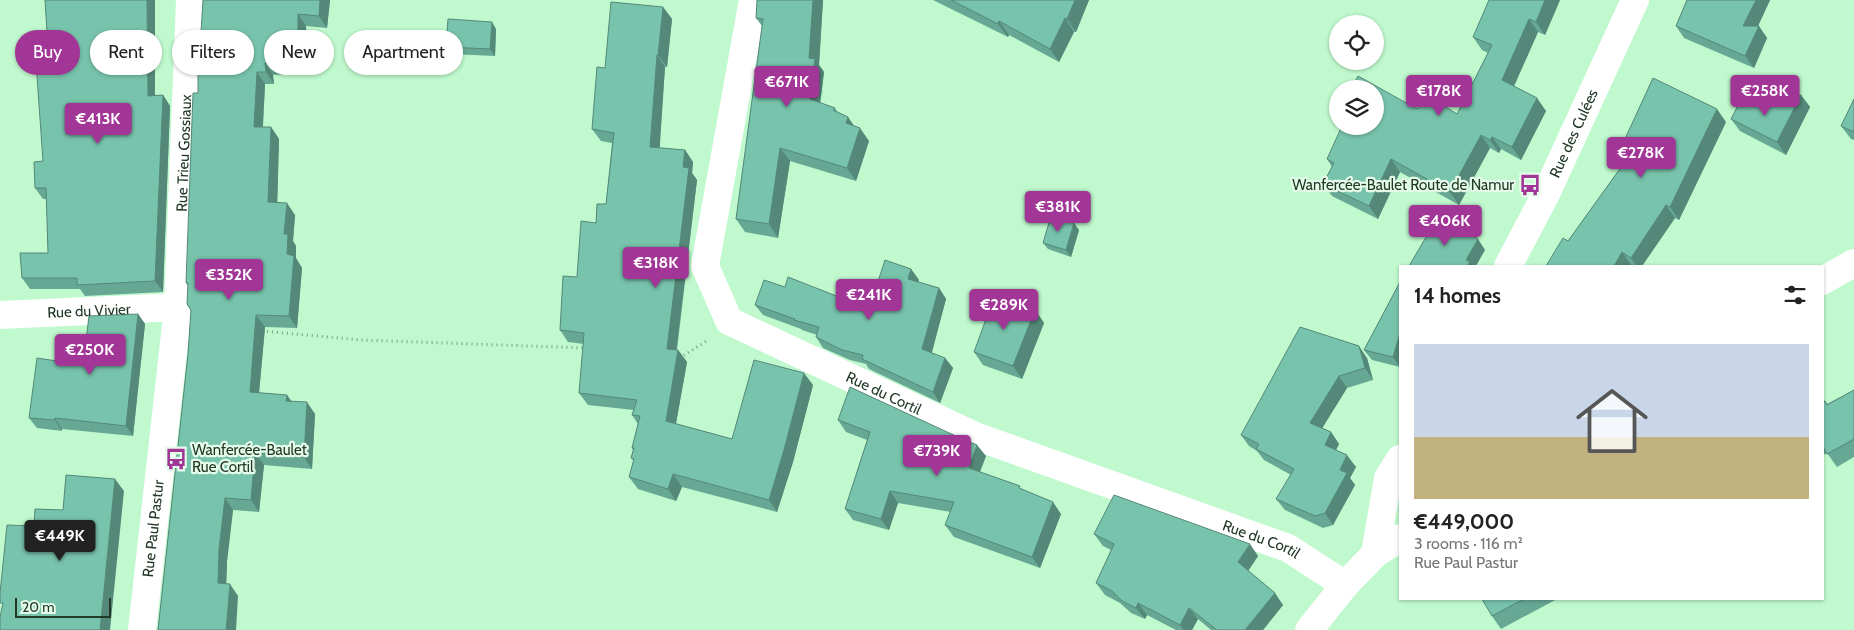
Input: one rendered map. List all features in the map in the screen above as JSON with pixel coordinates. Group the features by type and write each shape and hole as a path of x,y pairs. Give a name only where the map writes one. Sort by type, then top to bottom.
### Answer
{"street":[{"name":"Rue Trieu Gossiaux","path":"178,306 190,0"},
{"path":"734,323 729,321 705,266 753,0"},
{"name":"Rue des Culées","path":"1509,265 1546,194 1635,0"},
{"path":"1824,280 1854,264"},
{"name":"Rue du Vivier","path":"0,315 178,306"},
{"name":"Rue Paul Pastur","path":"142,630 178,306"},
{"name":"Rue du Cortil","path":"734,323 975,436 1288,548 1345,585"},
{"path":"1375,554 1388,478 1399,461"},
{"path":"1309,630 1345,585 1375,554 1399,539"}],"path":[{"path":"673,356 683,356 734,323"},
{"path":"253,330 361,340 594,348"}],"building":[{"path":"45,0 147,0 147,30 90,30 90,75 148,75 148,96 163,95 155,281 77,285 77,278 22,278 20,253 48,253 46,188 35,188 34,162 43,161 37,75 80,75 80,30 47,30"},
{"path":"203,0 320,0 319,16 298,14 298,30 264,30 264,72 257,72 254,127 271,127 268,202 287,203 284,234 288,234 287,254 294,256 289,316 256,315 250,392 287,395 286,401 307,402 304,457 255,453 251,500 225,498 219,549 218,583 230,584 226,630 158,630 188,354 191,310 187,304 188,283 186,283 193,93 198,93 198,75 254,75 254,30 201,30"},
{"path":"757,0 813,0 809,58 815,59 810,99 835,108 833,110 848,117 846,123 860,128 847,168 780,148 769,224 736,219 763,19 756,18"},
{"path":"951,0 1075,0 1067,19 1065,18 1050,49 999,21 998,24"},
{"path":"1489,0 1545,0 1536,22 1529,19 1502,80 1537,98 1512,147 1492,137 1490,140 1481,135 1450,192 1391,159 1369,206 1323,184 1334,163 1327,159 1338,135 1384,135 1384,91 1417,109 1426,95 1457,114 1492,45 1473,37"},
{"path":"1687,0 1756,0 1743,26 1759,26 1745,56 1676,26"},
{"path":"611,2 663,7 657,55 650,147 685,150 683,167 689,168 667,349 678,350 666,421 732,439 754,360 804,373 769,500 673,474 668,489 629,477 634,459 631,458 634,448 632,448 640,416 632,415 637,400 579,393 584,333 560,330 563,276 577,277 581,221 596,223 597,204 606,204 614,133 592,129 597,67 605,68"},
{"path":"448,19 492,22 490,49 463,48 463,30 447,30"},
{"path":"1358,76 1365,80 1356,80"},
{"path":"1653,78 1717,109 1670,207 1666,205 1631,258 1622,252 1615,265 1547,265 1563,238 1568,241 1627,159 1618,154"},
{"path":"1801,95 1777,142 1731,119 1743,96 1768,108"},
{"path":"1854,99 1854,132 1841,126"},
{"path":"1051,216 1074,223 1066,250 1043,243"},
{"path":"1438,217 1478,239 1466,260 1470,262 1468,265 1410,265"},
{"path":"885,260 911,269 908,279 939,288 922,349 945,358 933,392 862,359 863,355 842,350 816,337 819,327 794,320 755,305 764,280 785,287 788,277 844,299 873,297"},
{"path":"1399,284 1399,336 1393,357 1364,350"},
{"path":"994,297 1035,310 1013,366 974,352"},
{"path":"138,314 126,426 55,418 55,420 29,418 37,358 83,365 89,316"},
{"path":"1300,327 1359,346 1365,368 1339,376 1310,423 1331,432 1325,445 1347,455 1340,470 1347,473 1325,513 1315,516 1276,499 1294,469 1256,449 1259,444 1241,435"},
{"path":"850,387 977,445 969,468 1020,486 1019,488 1053,502 1032,557 945,525 954,502 890,491 881,519 845,509 870,432 838,420"},
{"path":"1854,390 1854,439 1827,454 1824,449 1824,401 1827,405"},
{"path":"66,475 115,479 100,630 0,630 3,603 0,603 0,593 7,525 34,526 35,509 63,510"},
{"path":"1114,495 1250,544 1238,562 1275,593 1245,630 1217,630 1189,608 1180,625 1138,603 1136,608 1122,601 1112,591 1096,583 1114,544 1094,534"},
{"path":"1483,600 1522,600 1492,616"}],"place":[{"name":"Wanfercée-Baulet Route de Namur","path":"1530,185"},
{"name":"Wanfercée-Baulet Rue Cortil","path":"176,459"}]}
